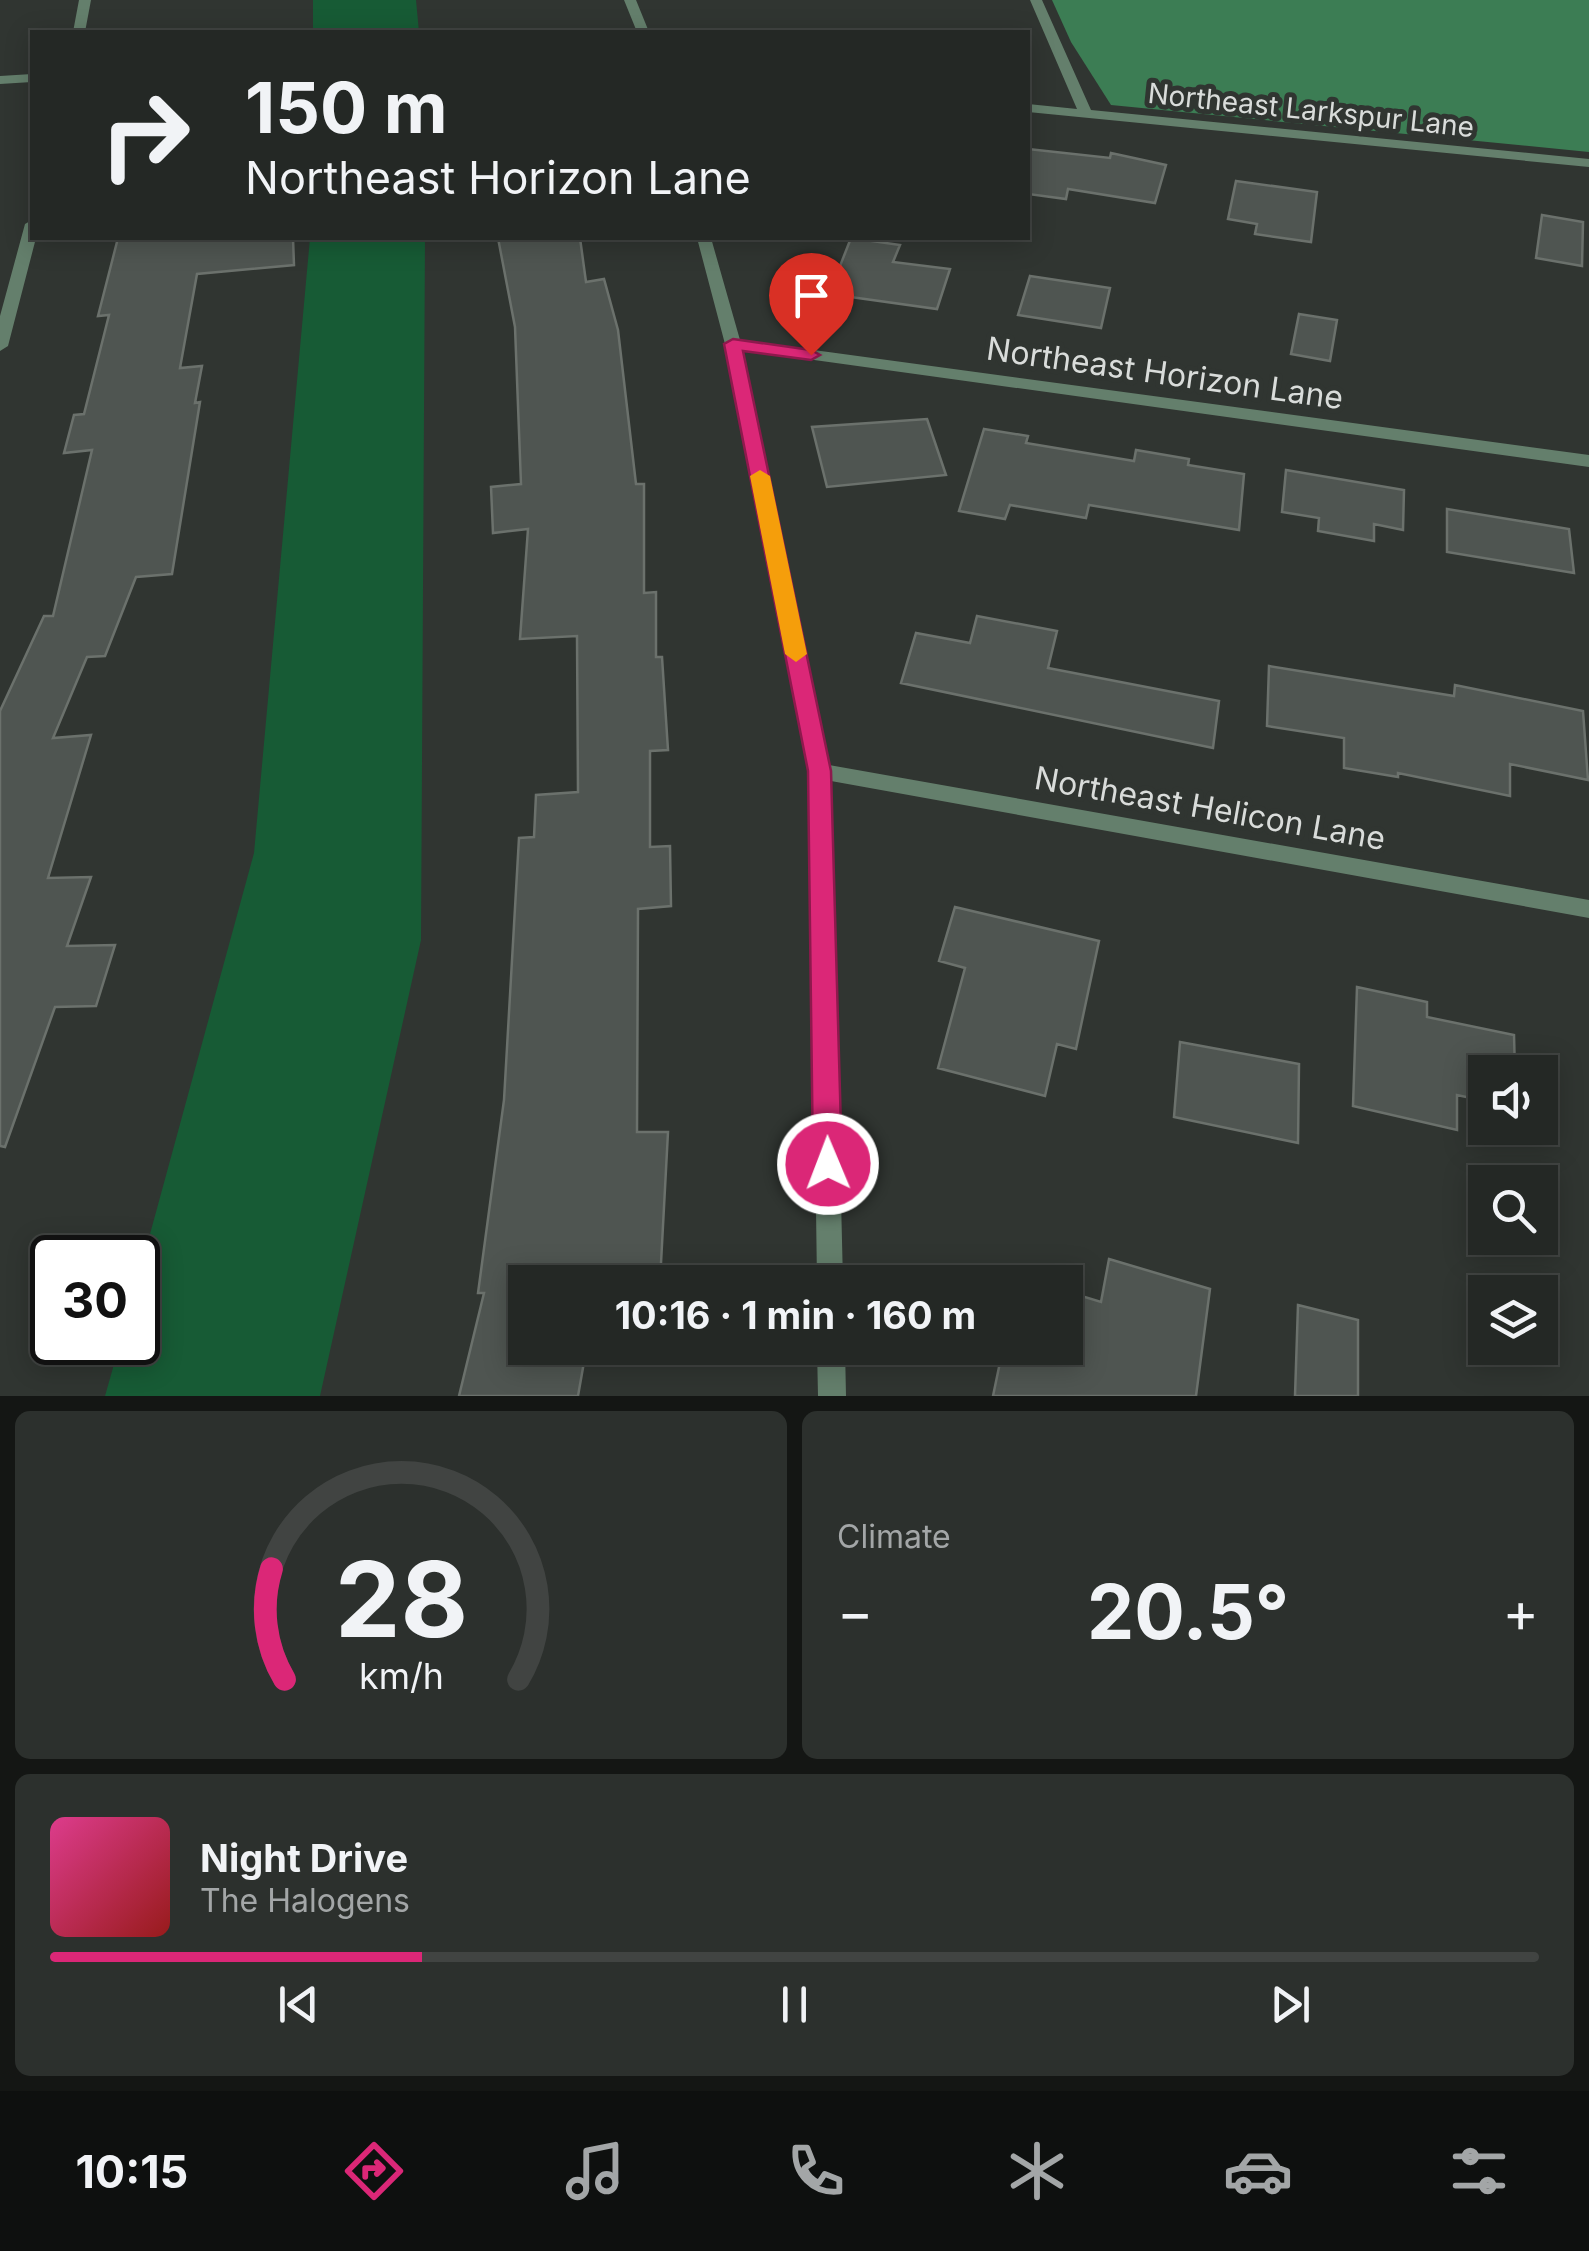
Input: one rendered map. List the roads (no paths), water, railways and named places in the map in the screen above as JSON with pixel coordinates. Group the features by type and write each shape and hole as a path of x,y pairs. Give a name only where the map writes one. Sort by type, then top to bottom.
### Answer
{"street":[{"path":"79,30 85,0"},
{"path":"630,0 641,30"},
{"path":"1036,0 1085,112"},
{"path":"0,80 30,78"},
{"name":"Northeast Larkspur Lane","path":"1030,108 1589,163"},
{"path":"0,346 30,232"},
{"path":"705,240 733,344 820,771 830,1265"},
{"name":"Northeast Horizon Lane","path":"733,344 1589,461"},
{"name":"Northeast Helicon Lane","path":"820,771 1589,909"},
{"path":"831,1365 832,1396"}]}
